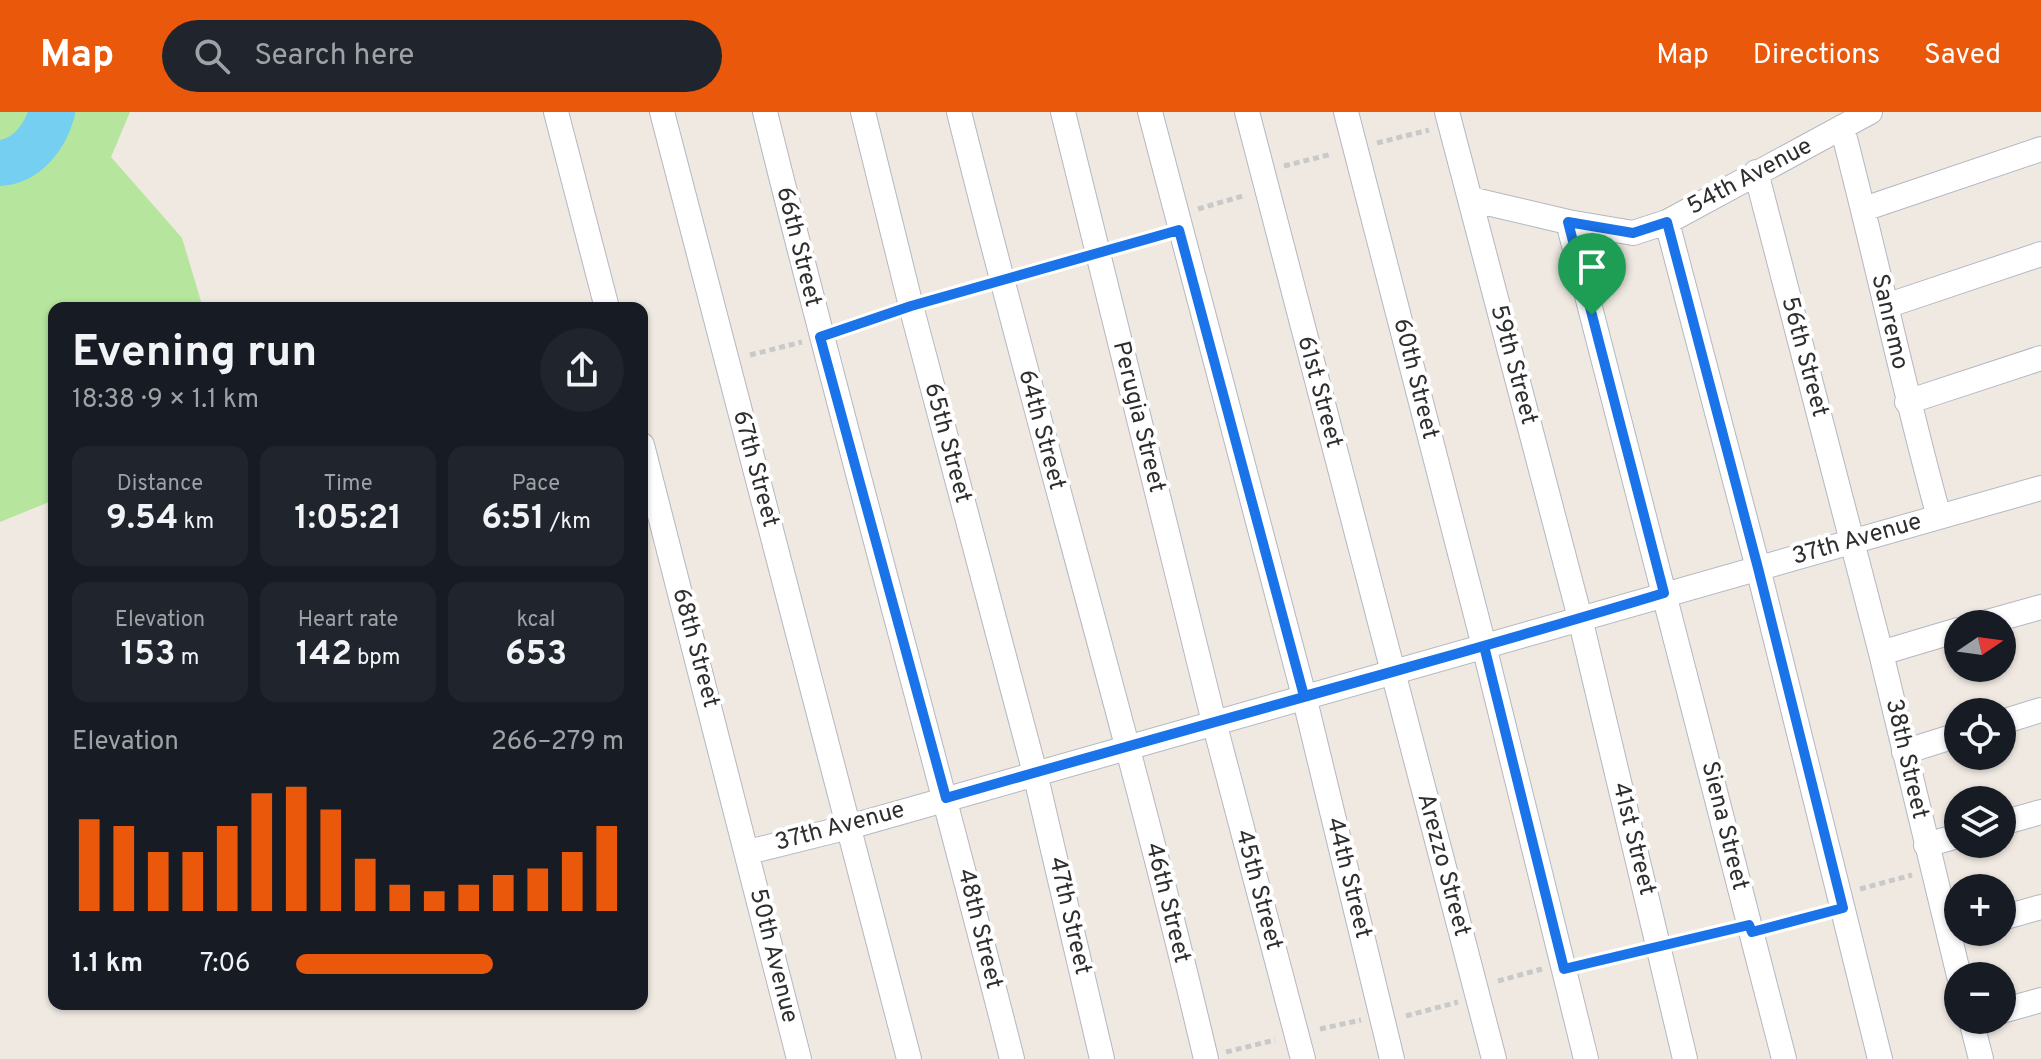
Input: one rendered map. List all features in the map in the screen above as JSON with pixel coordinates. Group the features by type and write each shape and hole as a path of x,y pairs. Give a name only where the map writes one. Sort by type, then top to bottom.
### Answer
{"street":[{"path":"556,112 605,302"},
{"name":"67th Street","path":"662,112 849,827"},
{"name":"66th Street","path":"765,112 820,337 946,798"},
{"name":"65th Street","path":"863,112 911,306 1035,773"},
{"name":"64th Street","path":"959,112 1001,280 1128,746"},
{"name":"Perugia Street","path":"1063,112 1214,722"},
{"name":"44th Street","path":"1150,112 1304,696 1392,1059"},
{"name":"61st Street","path":"1247,112 1393,671"},
{"name":"60th Street","path":"1346,112 1484,646 1586,1059"},
{"name":"59th Street","path":"1447,112 1580,618"},
{"path":"1842,127 1870,112"},
{"name":"54th Avenue","path":"1470,199 1568,222 1633,233 1667,222 1842,127"},
{"name":"Sanremo","path":"1842,127 1864,209 1907,402 1939,517"},
{"path":"1864,209 2041,149"},
{"name":"56th Street","path":"1756,172 1852,541"},
{"name":"Siena Street","path":"1568,222 1784,1059"},
{"path":"1667,222 1758,568 1880,1059"},
{"path":"1886,306 2041,254"},
{"path":"1907,402 2041,358"},
{"name":"68th Street","path":"648,468 748,852"},
{"name":"37th Avenue","path":"748,852 849,827 2041,488"},
{"name":"38th Street","path":"1852,541 1932,870 1944,906"},
{"path":"2016,614 2041,607"},
{"name":"41st Street","path":"1580,618 1685,1059"},
{"path":"1881,653 1944,634"},
{"name":"Arezzo Street","path":"1393,671 1494,1059"},
{"path":"2016,718 2041,710"},
{"name":"45th Street","path":"1214,722 1303,1059"},
{"path":"1904,752 1944,739"},
{"name":"46th Street","path":"1128,746 1206,1059"},
{"name":"47th Street","path":"1035,773 1102,1059"},
{"name":"48th Street","path":"946,798 1012,1059"},
{"path":"2016,819 2041,812"},
{"path":"849,827 909,1059"},
{"path":"1926,845 1944,840"},
{"name":"50th Avenue","path":"748,852 799,1059"},
{"path":"2016,914 2041,907"},
{"path":"2016,1007 2041,1000"},
{"path":"1975,1034 1981,1059"}],"path":[{"path":"727,360 820,337 911,306 1097,252 1266,189"},
{"path":"1383,1022 1563,966 1750,928 1932,870"}],"green space":[{"path":"0,112 130,112 111,157 182,238 201,302 48,302 48,502 0,522"}],"waterway":[{"path":"0,163 19,158 34,146 52,112"}],"route":[{"path":"1592,315 1568,222 1633,233 1667,222 1843,908 1752,932 1749,925 1564,969 1484,646 1304,696 1179,230 911,306 820,337 946,798 1304,696 1580,618 1664,593 1592,315"}]}
